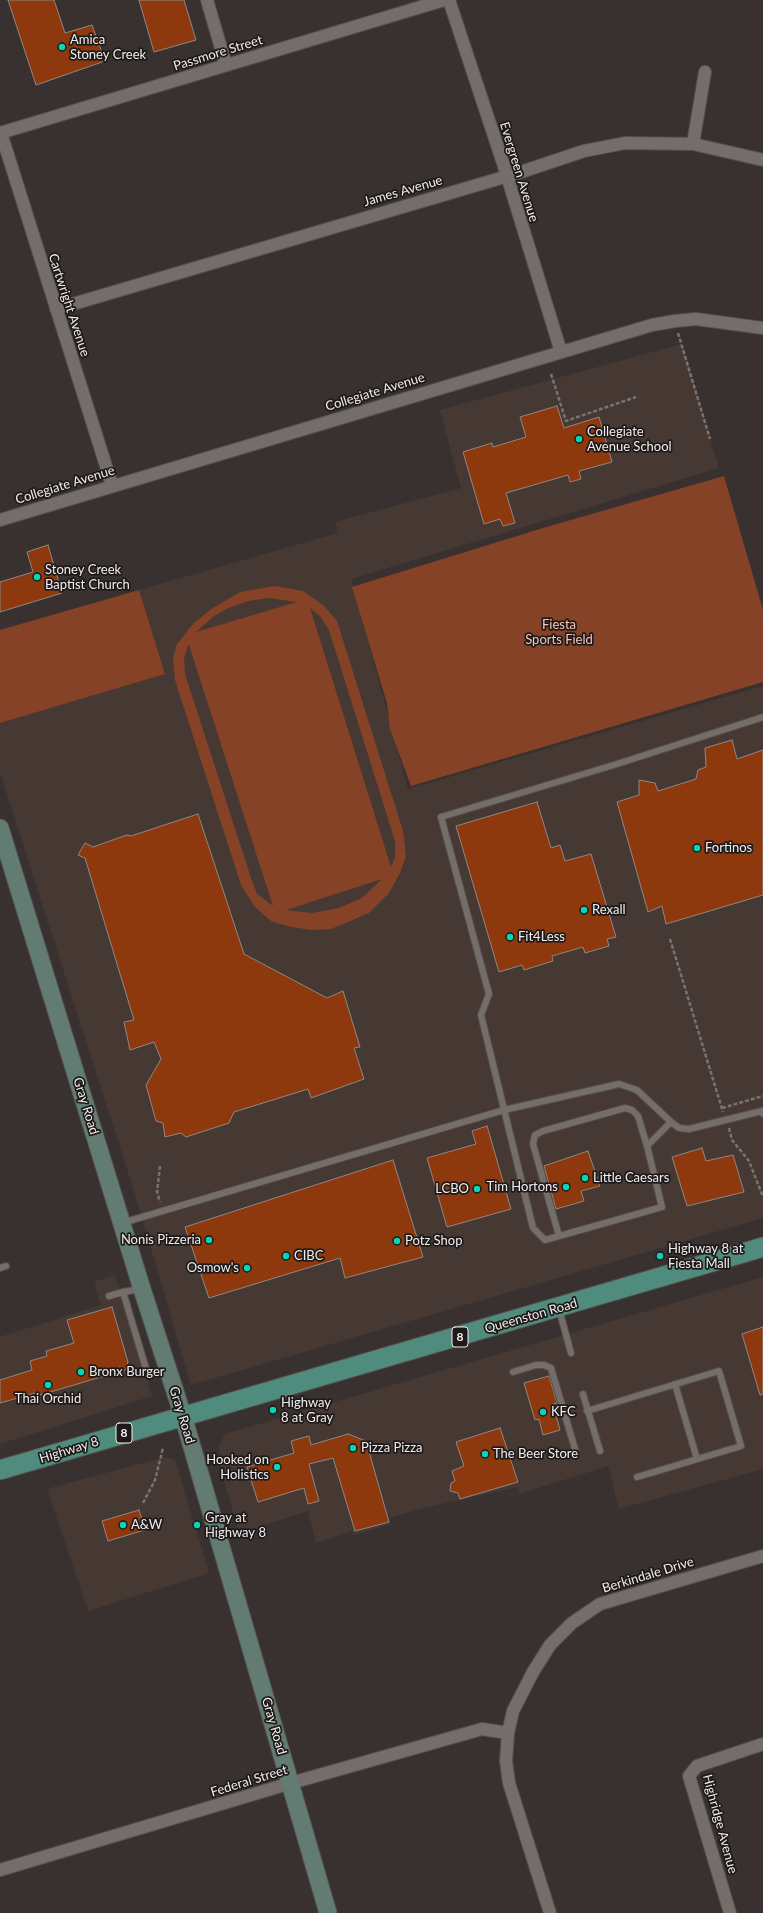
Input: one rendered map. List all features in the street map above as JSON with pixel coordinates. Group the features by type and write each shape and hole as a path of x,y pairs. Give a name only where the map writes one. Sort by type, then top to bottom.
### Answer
{"main road":[{"name":"Gray Road","path":"0,828 142,1289 183,1416 328,1913"},
{"name":"Queenston Road","path":"183,1416 558,1308 763,1247"},
{"name":"Highway 8","path":"0,1470 183,1416"}],"street":[{"path":"207,0 226,64"},
{"name":"Passmore Street","path":"0,133 226,64 444,0"},
{"name":"Evergreen Avenue","path":"449,0 503,163 505,175 561,352"},
{"path":"693,144 705,72"},
{"name":"Cartwright Avenue","path":"0,133 112,485"},
{"name":"James Avenue","path":"56,309 505,175 518,173 584,151 625,143 693,144 763,160"},
{"name":"Collegiate Avenue","path":"0,520 112,485 652,325 696,319 763,328"},
{"name":"Berkindale Drive","path":"550,1913 509,1783 506,1761 508,1733 513,1711 533,1672 550,1645 572,1623 600,1604 763,1556"},
{"name":"Federal Street","path":"0,1870 291,1783 482,1729 508,1733"},
{"name":"Highridge Avenue","path":"730,1913 689,1776 697,1766 763,1744"}],"lane":[{"path":"558,1236 533,1144 536,1135 543,1131 624,1108 632,1110 638,1116 648,1146 662,1207 545,1240 533,1228 481,1015 489,994 441,817 617,764 763,717"},
{"path":"122,1223 504,1110 618,1084 637,1090 671,1122 680,1128 688,1129 763,1112"},
{"path":"648,1146 671,1122"},
{"path":"109,1296 142,1289"},
{"path":"123,1292 146,1372"},
{"path":"558,1308 571,1353"},
{"path":"513,1372 536,1365 544,1365 552,1368 575,1449"},
{"path":"587,1411 719,1371 741,1446 638,1477"},
{"path":"675,1384 698,1459"},
{"path":"583,1394 600,1452"}],"path":[{"path":"675,321 710,440"},
{"path":"551,374 566,421 636,397"},
{"path":"670,938 732,1140 749,1161 763,1197"},
{"path":"722,1108 763,1096"},
{"path":"160,1166 157,1192 163,1212"},
{"path":"143,1503 154,1480 164,1448"}],"shaded area":[{"path":"682,344 719,468 351,579 408,789 763,686 763,1218 191,1385 135,1194 0,772 0,723 165,674 139,590 338,533 335,522 461,488 440,410"},
{"path":"115,1275 152,1396 0,1444 0,1337 101,1305 94,1282"},
{"path":"763,1277 763,1469 619,1509 608,1466 519,1494 518,1487 428,1507 388,1518 390,1524 354,1535 352,1531 316,1543 308,1511 239,1533 218,1459 220,1444 225,1434"},
{"path":"165,1457 175,1460 209,1573 88,1611 47,1489"}],"green space":[{"name":"Fiesta Sports Field","path":"724,476 763,610 763,682 411,786 390,729 387,703 352,587 543,528"},
{"path":"275,586 303,591 324,606 337,621 403,831 406,856 400,873 389,893 369,913 331,929 312,930 291,927 271,921 254,906 241,885 175,680 173,658 177,644 193,624 211,609 240,592","holes":["269,598 297,602 196,632 214,616 226,609 248,601","310,608 321,617 329,630 395,841 395,857 391,867","189,645 273,906 257,894 252,881 185,674 184,659","382,879 362,898 339,908 312,913 286,910"]},
{"path":"139,590 165,674 0,723 0,630"}],"building":[{"name":"Amica Stoney Creek","path":"8,0 54,0 65,33 92,25 105,61 36,85"},
{"path":"139,0 184,0 196,40 154,52"},
{"path":"557,406 564,428 599,417 612,462 579,471 581,479 570,482 568,475 506,493 515,523 503,526 500,519 484,524 463,452 492,443 493,447 526,437 520,417"},
{"name":"Stoney Creek Baptist Church","path":"48,545 62,593 0,612 0,582 33,572 27,552"},
{"name":"Fortinos","path":"732,740 737,759 763,750 763,895 666,924 662,906 648,912 617,802 639,795 639,780 655,783 658,791 696,779 698,770 706,767 705,748"},
{"path":"537,802 551,848 560,845 565,861 591,854 616,937 607,939 609,946 585,953 583,947 552,956 553,961 524,970 522,965 499,972 456,826"},
{"path":"198,814 244,954 327,998 343,991 360,1047 354,1048 364,1079 311,1098 308,1089 234,1112 229,1123 186,1137 181,1133 165,1137 163,1123 156,1121 146,1085 161,1059 154,1042 130,1050 124,1022 134,1020 85,858 78,855 85,843 93,847 127,835 131,836"},
{"path":"487,1126 511,1209 447,1227 427,1158 476,1144 472,1131"},
{"path":"702,1148 706,1161 733,1155 744,1192 687,1206 672,1157"},
{"path":"588,1151 600,1186 581,1191 584,1201 556,1209 544,1166"},
{"path":"393,1160 423,1257 345,1278 340,1258 209,1298 185,1227"},
{"path":"112,1307 128,1362 125,1370 40,1395 39,1392 0,1403 0,1380 32,1370 30,1361 47,1356 46,1351 74,1343 67,1320"},
{"path":"763,1327 763,1394 760,1395 742,1334"},
{"name":"KFC","path":"549,1376 557,1403 553,1404 560,1430 543,1435 539,1419 535,1420 524,1383"},
{"name":"The Beer Store","path":"500,1428 518,1482 460,1499 458,1493 450,1491 451,1483 455,1481 452,1471 464,1466 456,1442"},
{"path":"348,1434 366,1441 389,1522 355,1531 333,1458 309,1464 319,1501 308,1504 304,1488 258,1502 247,1467 294,1453 291,1441 309,1436 311,1445"},
{"name":"A&W","path":"139,1510 145,1530 108,1541 102,1521"}],"place":[{"name":"Amica Stoney Creek","path":"62,47"},
{"name":"Collegiate Avenue School","path":"579,439"},
{"name":"Stoney Creek Baptist Church","path":"37,577"},
{"name":"Fortinos","path":"697,848"},
{"name":"Rexall","path":"584,910"},
{"name":"Fit4Less","path":"510,937"},
{"name":"Little Caesars","path":"585,1178"},
{"name":"Tim Hortons","path":"566,1187"},
{"name":"LCBO","path":"477,1189"},
{"name":"Nonis Pizzeria","path":"209,1240"},
{"name":"Potz Shop","path":"397,1241"},
{"name":"CIBC","path":"286,1256"},
{"name":"Highway 8 at Fiesta Mall","path":"660,1256"},
{"name":"Osmow's","path":"247,1268"},
{"name":"Bronx Burger","path":"81,1372"},
{"name":"Thai Orchid","path":"48,1385"},
{"name":"Highway 8 at Gray","path":"273,1410"},
{"name":"KFC","path":"543,1412"},
{"name":"Pizza Pizza","path":"353,1448"},
{"name":"The Beer Store","path":"485,1454"},
{"name":"Hooked on Holistics","path":"277,1467"},
{"name":"A&W","path":"123,1525"},
{"name":"Gray at Highway 8","path":"197,1525"}]}
